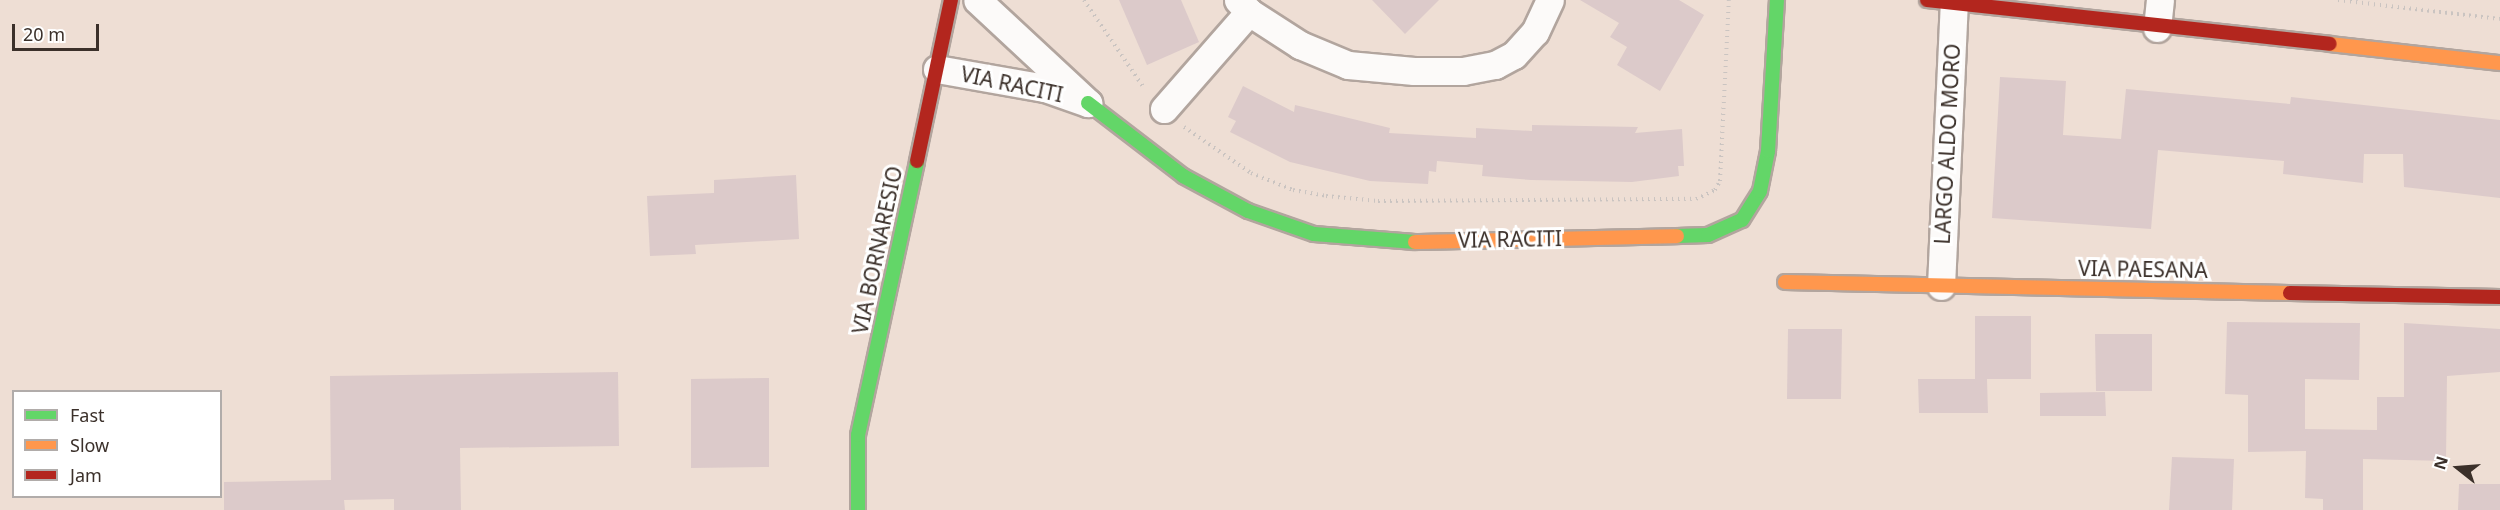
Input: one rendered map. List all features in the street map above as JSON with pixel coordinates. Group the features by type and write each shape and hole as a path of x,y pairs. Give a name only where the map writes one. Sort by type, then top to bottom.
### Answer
{"street":[{"name":"VIA BORNARESIO","path":"858,510 858,435 951,0"},
{"name":"VIA RACITI","path":"977,0 1088,103 1183,176 1248,211 1314,234 1405,242 1708,235 1742,220 1760,191 1768,151 1776,0"},
{"path":"1008,0 1046,62"},
{"path":"1164,109 1244,6 1300,45 1348,65 1383,70 1463,71 1495,65 1514,55 1535,32 1550,0"},
{"path":"1927,0 2157,28 2500,63"},
{"path":"2157,28 2160,0"},
{"name":"LARGO ALDO MORO","path":"1941,286 1954,3"},
{"name":"VIA RACITI","path":"937,69 1045,88 1088,103"},
{"name":"VIA PAESANA","path":"1785,282 2500,297"}],"path":[{"path":"1084,0 1137,80 1164,109 1212,150 1251,174 1293,190 1378,201 1696,199 1715,190 1720,181 1729,0"},
{"path":"2338,0 2500,20"}],"building":[{"path":"1119,0 1181,0 1199,42 1147,65"},
{"path":"1372,0 1439,0 1405,34"},
{"path":"1580,0 1679,0 1704,15 1660,91 1617,65 1627,47 1610,37 1619,23"},
{"path":"2000,77 2066,81 2063,135 2121,139 2126,89 2290,104 2291,97 2500,120 2500,198 2404,187 2403,154 2364,154 2363,183 2283,174 2284,161 2158,150 2151,229 1992,218"},
{"path":"1243,86 1294,112 1295,105 1390,128 1389,133 1476,138 1476,128 1532,131 1532,125 1638,127 1635,133 1682,129 1684,166 1678,166 1679,176 1632,182 1531,180 1482,176 1483,165 1437,161 1436,172 1429,171 1428,184 1370,181 1290,162 1230,132 1236,121 1228,117"},
{"path":"796,175 799,239 695,245 696,254 650,256 647,196 714,193 714,180"},
{"path":"1975,316 2031,316 2031,379 1987,379 1988,413 1919,413 1918,379 1975,379"},
{"path":"2227,322 2360,323 2359,380 2305,379 2305,429 2377,430 2377,397 2404,397 2404,323 2500,329 2500,372 2447,376 2446,461 2363,459 2363,510 2323,510 2323,499 2305,498 2306,451 2248,452 2248,395 2225,394"},
{"path":"1788,329 1842,329 1841,399 1787,399"},
{"path":"2095,334 2152,334 2152,391 2096,391"},
{"path":"618,372 619,446 460,448 461,510 394,510 394,499 344,500 345,510 224,510 224,482 331,480 330,376"},
{"path":"769,378 769,467 691,468 691,379"},
{"path":"2105,392 2106,416 2040,416 2040,393"},
{"path":"2172,457 2234,459 2232,510 2169,510"},
{"path":"2459,484 2500,484 2500,510 2458,510"}],"traffic: fast":[{"path":"1677,236 1708,235 1742,220 1760,191 1768,151 1777,0"},
{"path":"1088,103 1183,176 1248,211 1314,234 1415,242"},
{"path":"858,510 858,435 917,161"}],"traffic: slow":[{"path":"2330,44 2500,63"},
{"path":"1415,242 1677,236"},
{"path":"1785,282 2290,293"}],"traffic: jam":[{"path":"917,161 951,0"},
{"path":"1927,0 2330,44"},
{"path":"2290,293 2500,297"}]}
